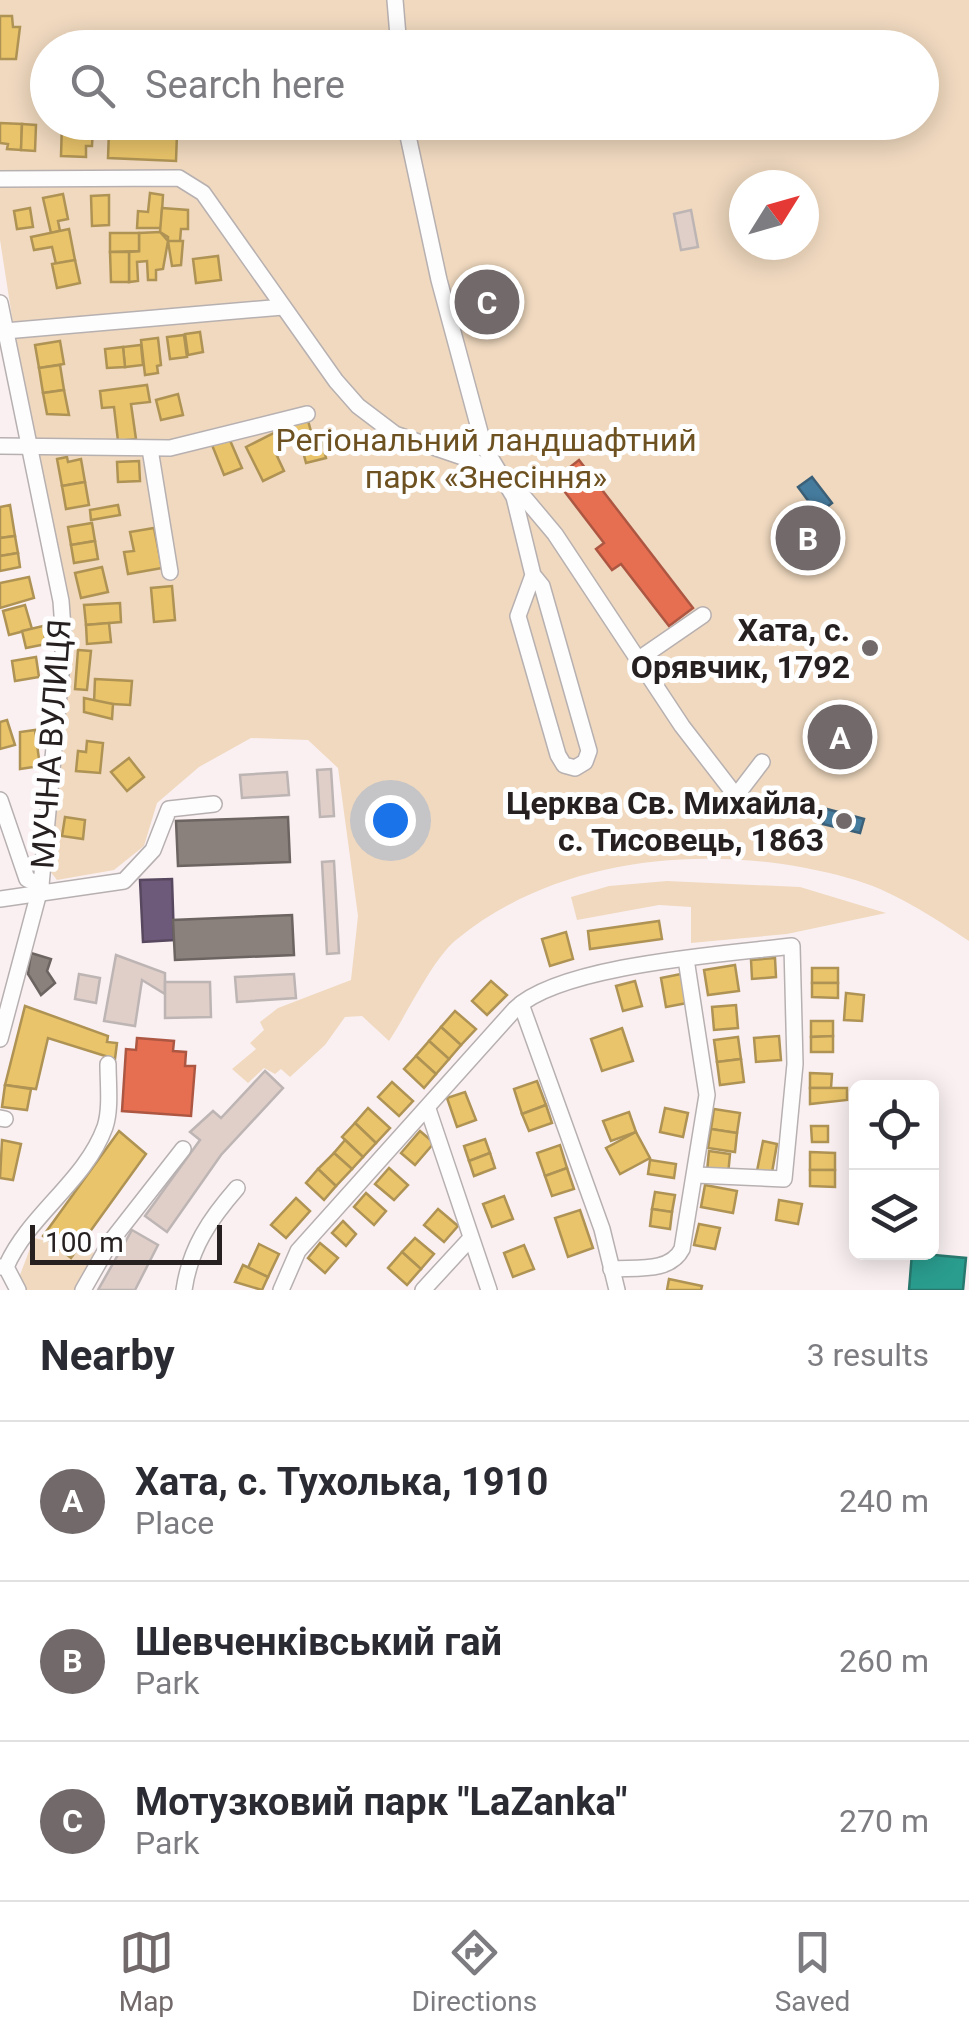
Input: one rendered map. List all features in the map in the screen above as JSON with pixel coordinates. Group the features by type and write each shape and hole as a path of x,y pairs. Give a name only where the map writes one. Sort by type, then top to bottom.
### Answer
{"street":[{"path":"394,0 396,30"},
{"path":"408,140 484,447 514,496 533,575 542,586 588,750 585,762 575,768 564,765 558,756 518,616 533,575"},
{"path":"0,179 186,181 203,193 336,381 370,416 395,434 498,474 531,504 682,726 736,796 762,762"},
{"name":"МУЧНА ВУЛИЦЯ","path":"0,302 61,602 64,642 41,888 0,1039"},
{"path":"5,331 284,308"},
{"path":"0,446 150,449 307,414"},
{"path":"150,449 170,572"},
{"path":"639,659 703,615"},
{"path":"0,800 27,879 41,888 124,882 153,850 168,809 214,804"},
{"name":"МУЧНА ВУЛИЦЯ","path":"0,899 41,888"},
{"path":"281,1290 298,1251 521,1004 556,984 686,959 792,946 795,1064 784,1179 696,1175"},
{"path":"611,1269 661,1266 678,1258 696,1175 707,1095 686,959"},
{"path":"521,1004 602,1229 617,1290"},
{"path":"18,1290 3,1267 16,1245 96,1148 107,1122 108,1064"},
{"path":"428,1110 488,1290"},
{"path":"83,1290 111,1241 183,1149"},
{"path":"184,1290 196,1245 211,1218 237,1188"},
{"path":"423,1290 470,1239"}],"green space":[{"name":"Регіональний ландшафтний парк «Знесіння»","path":"0,0 969,0 969,941 880,889 799,867 748,860 695,859 643,863 592,873 544,889 498,911 456,940 429,974 389,1041 362,1016 345,1017 325,1045 290,1077 281,1069 275,1074 264,1068 248,1083 232,1069 256,1049 250,1043 264,1030 260,1022 278,1008 351,980 358,916 338,768 308,740 251,738 199,767 157,803 144,846 114,870 57,880 49,870 68,676 0,240"},
{"path":"667,881 800,887 886,913 787,934 691,943 691,907 659,905 577,920 571,897 609,886"},
{"path":"34,1238 95,1253 76,1290 24,1290 20,1275"}],"building: Homes":[{"path":"0,16 12,16 13,27 20,27 16,59 0,59"},
{"path":"0,123 22,124 21,150 7,149 8,144 0,143"},
{"path":"22,124 30,125 35,151 21,150"},
{"path":"61,140 92,140 92,146 86,146 86,157 61,156"},
{"path":"109,140 177,140 176,161 108,158"},
{"path":"150,193 163,195 161,228 137,228 138,211 148,212"},
{"path":"63,194 68,219 58,221 60,231 51,233 43,198"},
{"path":"109,195 109,225 92,226 91,196"},
{"path":"30,208 33,227 17,229 14,211"},
{"path":"162,208 188,210 188,229 181,229 180,241 168,243 168,237 160,232"},
{"path":"69,229 75,260 56,264 52,247 34,250 31,237"},
{"path":"160,232 168,241 163,269 156,270 156,280 148,280 147,261 137,262 138,281 129,282 129,252 139,251 139,233"},
{"path":"110,233 139,233 139,251 110,252"},
{"path":"168,241 183,241 181,265 172,266"},
{"path":"110,252 129,252 129,282 111,282"},
{"path":"218,256 221,280 196,283 193,259"},
{"path":"75,260 80,283 57,288 52,264"},
{"path":"200,332 203,352 188,355 185,334"},
{"path":"184,335 187,357 170,359 167,337"},
{"path":"158,338 161,365 157,366 158,373 145,375 141,340"},
{"path":"60,341 64,364 39,368 35,345"},
{"path":"141,345 143,365 125,367 123,347"},
{"path":"123,347 125,367 107,368 105,349"},
{"path":"60,365 64,390 43,393 39,368"},
{"path":"147,385 150,402 131,404 136,439 118,441 114,407 102,408 100,391"},
{"path":"64,390 69,415 47,414 43,393"},
{"path":"178,394 183,415 161,420 156,400"},
{"path":"307,417 312,435 320,433 326,458 306,463 300,440 293,441 288,422"},
{"path":"274,433 284,452 277,456 284,471 263,481 246,447"},
{"path":"229,438 242,468 224,475 212,445"},
{"path":"67,457 68,462 81,459 85,482 62,486 57,459"},
{"path":"139,461 140,481 118,482 117,462"},
{"path":"85,482 89,505 66,509 62,486"},
{"path":"10,505 15,536 0,538 0,507"},
{"path":"118,505 120,515 91,520 90,510"},
{"path":"92,523 95,541 71,545 68,527"},
{"path":"154,528 162,568 128,574 124,552 134,551 130,532"},
{"path":"15,536 18,553 0,556 0,538"},
{"path":"95,541 98,559 74,563 71,545"},
{"path":"18,553 20,567 0,571 0,556"},
{"path":"102,567 108,592 81,598 75,573"},
{"path":"29,577 34,598 0,608 0,583"},
{"path":"172,586 175,620 154,622 151,588"},
{"path":"120,603 121,622 86,625 84,605"},
{"path":"25,605 32,629 9,635 3,611"},
{"path":"109,623 111,642 87,644 86,625"},
{"path":"43,626 46,644 26,648 22,631"},
{"path":"78,650 91,651 87,690 75,689"},
{"path":"36,657 39,677 15,681 12,661"},
{"path":"95,679 132,681 130,705 94,703"},
{"path":"84,698 113,704 112,719 84,712"},
{"path":"843,717 858,728 837,756 822,745"},
{"path":"7,720 15,745 0,749 0,722"},
{"path":"35,730 40,766 20,769 20,732"},
{"path":"87,741 103,743 100,773 76,771 78,751 86,752"},
{"path":"129,758 144,777 127,791 111,772"},
{"path":"65,817 85,820 83,839 62,836"},
{"path":"659,921 662,939 590,949 588,931"},
{"path":"566,932 573,959 550,966 542,939"},
{"path":"775,958 776,977 752,979 751,960"},
{"path":"735,965 739,991 708,995 704,970"},
{"path":"812,968 838,968 838,983 812,983"},
{"path":"681,974 687,1003 666,1007 661,978"},
{"path":"491,981 507,995 487,1015 472,1001"},
{"path":"635,981 642,1006 623,1011 616,986"},
{"path":"812,983 838,983 838,998 812,997"},
{"path":"846,993 864,995 862,1021 844,1020"},
{"path":"736,1005 738,1028 714,1030 712,1007"},
{"path":"25,1006 108,1036 107,1042 117,1043 115,1059 48,1038 36,1089 5,1085"},
{"path":"455,1011 476,1029 461,1045 441,1027"},
{"path":"811,1021 833,1021 833,1036 811,1037"},
{"path":"441,1027 461,1045 449,1059 429,1041"},
{"path":"622,1028 633,1061 602,1071 591,1039"},
{"path":"779,1036 781,1060 756,1062 754,1038"},
{"path":"833,1036 833,1052 811,1052 811,1037"},
{"path":"738,1037 741,1059 717,1062 714,1040"},
{"path":"429,1041 449,1059 436,1074 416,1056"},
{"path":"416,1056 436,1074 424,1088 404,1069"},
{"path":"741,1059 744,1082 720,1085 717,1062"},
{"path":"810,1073 832,1074 831,1088 810,1088"},
{"path":"537,1081 546,1105 522,1114 514,1089"},
{"path":"392,1082 413,1101 399,1116 378,1097"},
{"path":"5,1085 31,1089 27,1110 2,1107"},
{"path":"810,1088 847,1088 847,1100 810,1104"},
{"path":"465,1092 476,1120 457,1127 447,1098"},
{"path":"546,1105 552,1123 529,1131 522,1114"},
{"path":"368,1108 390,1128 376,1143 355,1123"},
{"path":"665,1108 688,1113 683,1137 660,1132"},
{"path":"714,1109 740,1113 737,1133 711,1129"},
{"path":"629,1112 636,1132 611,1141 603,1121"},
{"path":"355,1123 376,1143 363,1157 342,1137"},
{"path":"811,1126 828,1126 828,1142 812,1142"},
{"path":"711,1129 737,1133 735,1152 708,1148"},
{"path":"119,1131 146,1154 71,1258 43,1236"},
{"path":"420,1131 434,1143 415,1165 401,1153"},
{"path":"636,1132 650,1158 620,1174 606,1148"},
{"path":"485,1139 490,1153 469,1161 464,1146"},
{"path":"2,1140 21,1144 13,1180 0,1178"},
{"path":"345,1140 363,1157 352,1169 334,1153"},
{"path":"763,1141 777,1144 771,1178 756,1176"},
{"path":"560,1145 567,1168 545,1176 537,1153"},
{"path":"709,1151 730,1154 728,1175 707,1172"},
{"path":"810,1152 835,1153 835,1170 810,1170"},
{"path":"334,1153 352,1169 336,1186 318,1169"},
{"path":"490,1153 495,1168 474,1176 469,1161"},
{"path":"650,1160 676,1164 674,1178 648,1174"},
{"path":"389,1168 408,1185 394,1200 375,1184"},
{"path":"567,1168 574,1189 552,1196 545,1176"},
{"path":"318,1169 336,1186 324,1200 306,1183"},
{"path":"810,1170 835,1170 835,1187 810,1186"},
{"path":"705,1185 737,1191 733,1213 701,1207"},
{"path":"655,1192 675,1195 672,1212 652,1209"},
{"path":"366,1193 386,1211 374,1225 354,1207"},
{"path":"504,1196 513,1219 492,1227 483,1204"},
{"path":"296,1198 310,1211 286,1238 271,1225"},
{"path":"779,1200 802,1204 798,1224 776,1220"},
{"path":"438,1209 458,1226 444,1242 424,1225"},
{"path":"652,1209 672,1212 670,1229 650,1226"},
{"path":"580,1210 593,1248 568,1257 555,1218"},
{"path":"343,1221 356,1234 346,1246 332,1233"},
{"path":"699,1224 720,1228 715,1249 694,1245"},
{"path":"415,1238 434,1254 421,1269 402,1252"},
{"path":"320,1243 338,1258 325,1273 308,1258"},
{"path":"259,1244 279,1254 268,1277 248,1268"},
{"path":"524,1245 534,1269 513,1277 504,1253"},
{"path":"402,1252 421,1269 407,1285 388,1268"},
{"path":"243,1265 268,1277 262,1290 235,1282"},
{"path":"669,1279 702,1286 701,1290 667,1290"}],"building: Shops":[{"path":"579,460 693,608 669,626 621,564 612,570 596,549 604,543 555,479"},
{"path":"137,1038 174,1041 173,1051 186,1052 185,1066 195,1066 191,1116 122,1111 126,1049 136,1050"}],"building: Offices":[{"path":"172,879 174,940 143,942 140,880"}],"building: Schools":[{"path":"939,1256 966,1258 963,1290 909,1290 911,1260 939,1260"}],"building: Public":[{"path":"812,477 832,503 818,514 798,487"},
{"name":"Церква Св. Михайла, с. Тисовець, 1863","path":"827,809 864,819 860,833 823,824"}],"building: Industry":[{"path":"288,817 290,862 178,866 176,821"},
{"path":"292,915 294,955 175,960 173,920"},
{"path":"31,953 51,959 47,971 55,983 41,995 28,974"}],"building: Other":[{"path":"691,210 698,247 681,250 674,214"},
{"path":"331,769 334,816 320,817 317,770"},
{"path":"287,772 289,795 242,798 240,775"},
{"path":"334,861 339,953 327,954 322,862"},
{"path":"116,955 165,973 165,994 142,980 135,1026 104,1021"},
{"path":"79,974 100,978 96,1003 75,999"},
{"path":"294,974 296,998 237,1002 235,977"},
{"path":"165,982 210,982 211,1017 165,1018"},
{"path":"265,1071 283,1088 221,1155 167,1232 145,1216 200,1140 190,1132 213,1111 221,1118"},
{"path":"132,1230 158,1245 135,1290 98,1290"}],"place":[{"name":"Мотузковий парк \"LaZanka\"","path":"487,302"},
{"name":"Шевченківський гай","path":"808,538"},
{"name":"Хата, с. Орявчик, 1792","path":"870,648"},
{"name":"Хата, с. Тухолька, 1910","path":"840,737"},
{"name":"Церква Св. Михайла, с. Тисовець, 1863","path":"844,821"}]}
